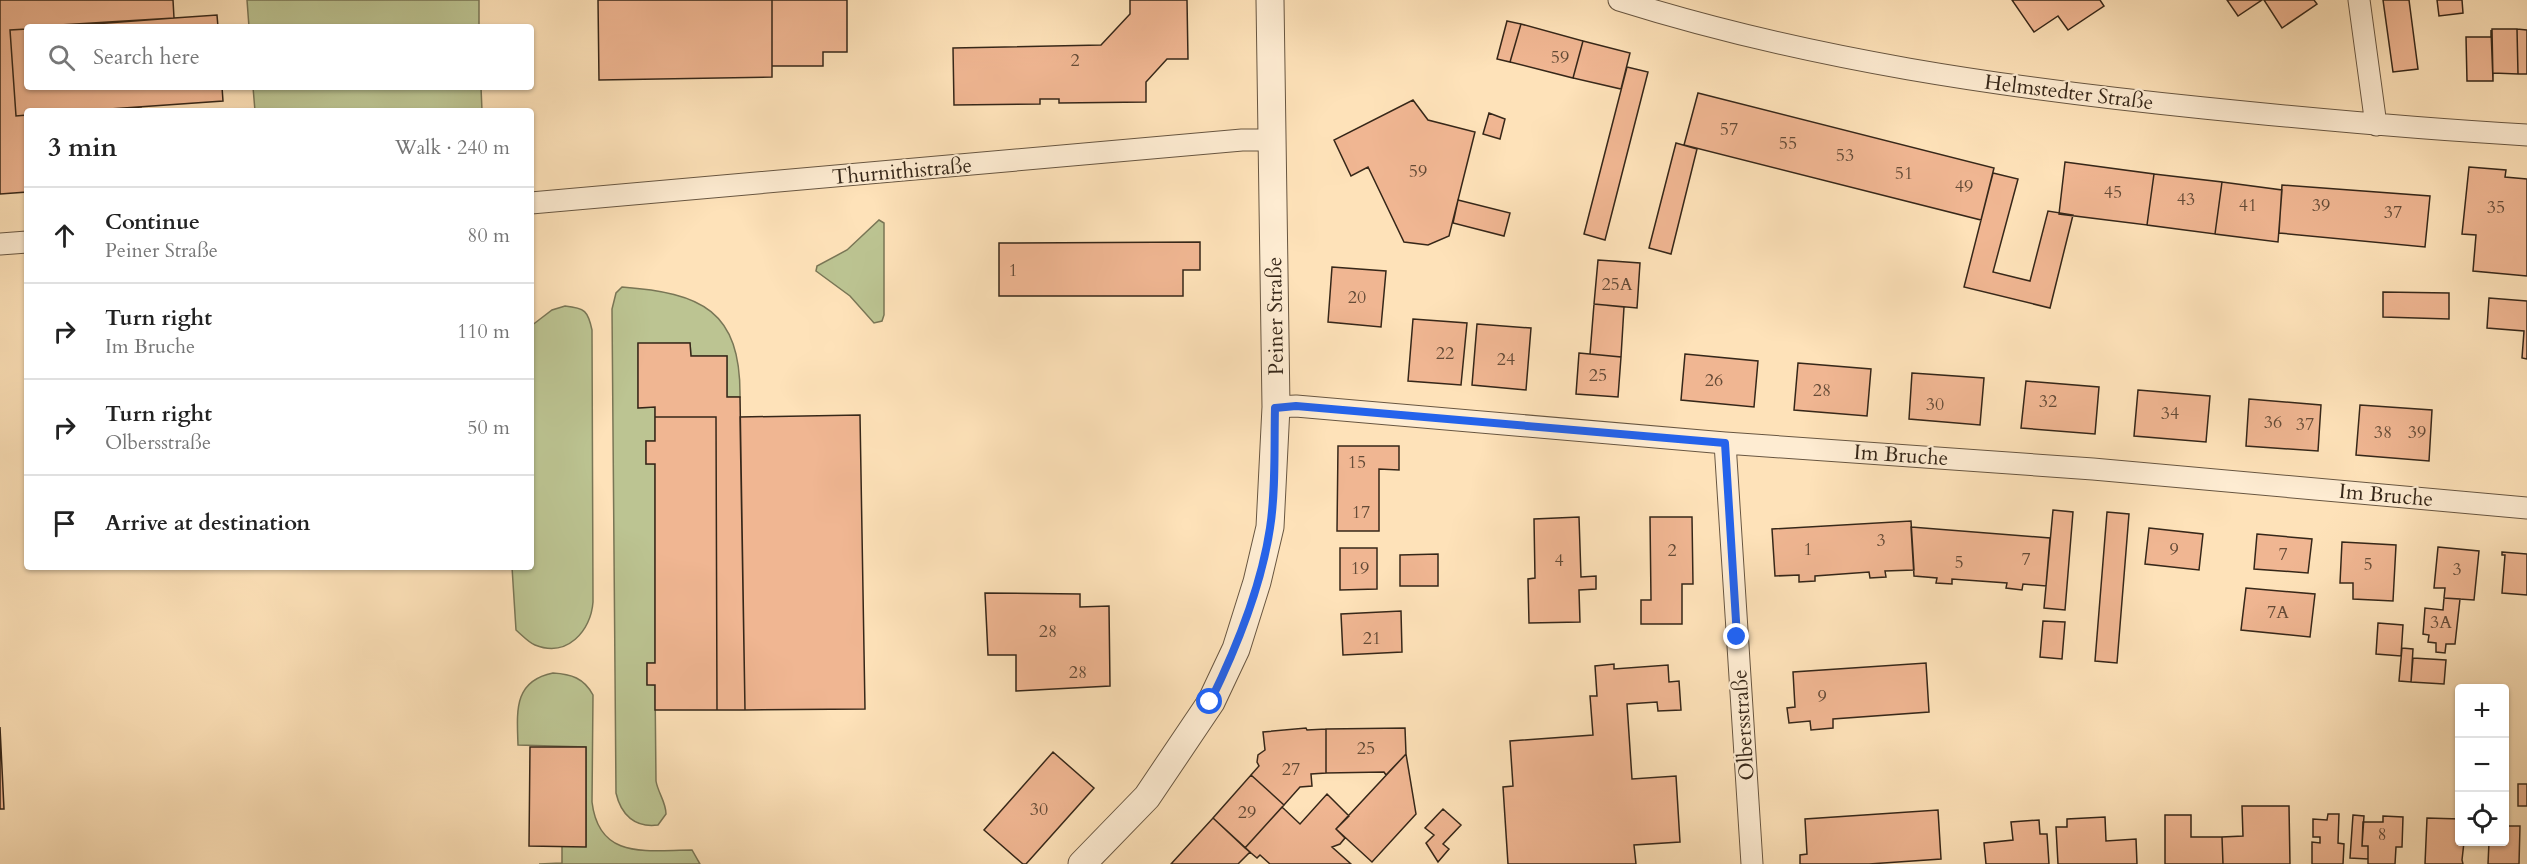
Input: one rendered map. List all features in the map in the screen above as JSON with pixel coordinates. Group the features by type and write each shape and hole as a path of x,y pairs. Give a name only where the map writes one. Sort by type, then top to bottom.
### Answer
{"street":[{"name":"Peiner Straße","path":"1082,864 1147,797 1210,702 1236,649 1257,582 1270,527 1275,408 1270,0"},
{"name":"Helmstedter Straße","path":"1618,0 1701,24 1879,65 2054,92 2376,125 2527,135"},
{"path":"2359,0 2376,125"},
{"name":"Thurnithistraße","path":"534,203 1242,140 1273,140"},
{"path":"0,244 24,242"},
{"name":"Im Bruche","path":"1275,408 1306,407 1725,443 2093,469 2527,508"},
{"name":"Olbersstraße","path":"1725,443 1752,864"}],"green space":[{"path":"247,0 479,0 479,24 249,24"},
{"path":"253,90 481,90 482,108 255,108"},
{"path":"879,220 884,223 884,315 882,321 874,323 850,296 816,271 817,266 847,250"},
{"path":"622,287 674,294 711,312 724,326 733,344 738,368 740,397 727,397 727,356 691,356 690,343 638,344 638,408 655,407 655,441 646,441 646,464 655,464 655,663 647,663 647,684 655,685 656,781 666,814 658,825 642,824 630,818 621,808 616,793 612,309 616,293"},
{"path":"565,306 581,309 587,315 592,330 593,602 588,623 575,639 567,645 547,648 532,644 516,630 512,570 534,570 534,324 552,310"},
{"path":"553,673 576,678 593,695 592,802 597,821 604,834 615,843 628,848 659,851 692,850 700,864 539,864 562,863 562,846 586,846 586,747 518,745 518,710 524,691 540,677"}],"building":[{"path":"0,0 173,0 174,18 76,24 24,24 24,29 10,30 16,116 24,115 24,192 0,194"},
{"path":"598,0 772,0 772,77 599,80"},
{"path":"772,0 847,0 847,52 823,52 823,66 772,66"},
{"path":"1130,0 1187,0 1188,59 1167,59 1146,82 1146,102 1059,103 1059,99 1040,99 1040,104 954,105 953,48 1101,45 1130,14"},
{"path":"2012,0 2100,0 2104,6 2068,30 2058,16 2034,32"},
{"path":"2227,0 2262,0 2238,16"},
{"path":"2264,0 2314,0 2317,4 2282,28"},
{"path":"2383,0 2409,0 2418,69 2393,72"},
{"path":"2437,0 2462,0 2463,13 2439,16"},
{"path":"217,15 218,24 94,24"},
{"path":"1507,21 1521,24 1510,62 1497,59"},
{"path":"1521,24 1583,41 1573,78 1510,62"},
{"path":"24,29 24,90 222,90 223,101 124,108 24,108 24,115 16,116 10,30"},
{"path":"2492,29 2517,29 2518,74 2493,73 2493,81"},
{"path":"2517,29 2527,30 2527,74 2518,74"},
{"path":"2491,30 2493,81 2467,81 2466,37 2491,37"},
{"path":"1583,41 1630,53 1621,89 1573,78"},
{"path":"1627,67 1648,72 1605,240 1584,234"},
{"path":"1698,93 1994,168 1981,220 1684,145"},
{"path":"1413,100 1428,120 1475,132 1449,236 1428,245 1404,242 1368,167 1351,176 1334,140"},
{"path":"1489,113 1505,119 1500,139 1483,134"},
{"path":"1676,143 1697,149 1671,254 1649,248"},
{"path":"2065,162 2154,174 2147,225 2059,214"},
{"path":"2469,167 2506,170 2505,177 2527,179 2527,276 2473,271 2476,235 2462,234"},
{"path":"1993,173 2018,179 1993,272 2030,281 2048,211 2073,215 2050,308 1964,287"},
{"path":"2154,174 2222,182 2215,234 2147,225"},
{"path":"2222,182 2282,190 2278,242 2215,234"},
{"path":"2282,185 2430,196 2425,247 2279,233"},
{"path":"1458,200 1510,213 1504,236 1453,223"},
{"path":"1200,242 1200,270 1183,270 1183,296 999,296 999,243"},
{"path":"1598,260 1640,263 1637,308 1594,304"},
{"path":"1332,267 1386,271 1381,327 1328,322"},
{"path":"2383,292 2449,293 2449,319 2383,317"},
{"path":"2489,298 2527,301 2527,359 2522,358 2524,331 2487,328"},
{"path":"1594,304 1624,307 1621,357 1590,354"},
{"path":"1413,319 1467,323 1461,385 1408,381"},
{"path":"1477,324 1531,328 1526,390 1472,385"},
{"path":"638,343 690,343 691,356 727,356 727,397 740,397 745,710 717,710 716,417 655,417 655,407 638,408"},
{"path":"1579,353 1621,357 1618,397 1576,394"},
{"path":"1685,354 1758,361 1754,407 1681,400"},
{"path":"1798,363 1871,369 1867,416 1794,410"},
{"path":"1912,373 1984,378 1980,425 1909,419"},
{"path":"2026,381 2099,387 2095,434 2021,428"},
{"path":"2138,390 2210,396 2206,442 2134,436"},
{"path":"2249,399 2321,405 2318,451 2246,446"},
{"path":"2360,405 2432,410 2429,461 2356,455"},
{"path":"860,415 865,709 745,710 740,417"},
{"path":"655,417 716,417 717,710 655,710 655,685 647,685 647,663 655,663 655,464 646,464 646,441 655,441"},
{"path":"1338,446 1399,446 1399,470 1379,469 1379,531 1337,531"},
{"path":"2053,510 2073,512 2065,610 2044,608"},
{"path":"2107,512 2129,514 2117,663 2095,661"},
{"path":"1579,517 1581,577 1596,576 1596,589 1579,590 1580,622 1529,623 1528,579 1535,578 1534,519"},
{"path":"1650,517 1692,517 1693,584 1682,584 1682,624 1641,624 1641,600 1651,600"},
{"path":"1911,521 1914,570 1885,571 1886,577 1870,578 1869,572 1815,576 1815,581 1799,582 1799,575 1775,576 1772,529"},
{"path":"1911,527 2050,538 2046,586 2023,584 2022,590 2006,588 2007,583 1952,579 1952,584 1936,583 1937,578 1914,576"},
{"path":"2149,528 2203,534 2199,570 2145,564"},
{"path":"2257,534 2312,539 2308,573 2254,569"},
{"path":"2342,542 2396,545 2393,601 2353,599 2353,583 2340,583"},
{"path":"2438,547 2479,551 2474,600 2444,598 2445,588 2434,588"},
{"path":"1340,548 1377,548 1377,589 1340,590"},
{"path":"2502,552 2527,554 2527,595 2502,593 2505,555 2502,555"},
{"path":"1438,554 1438,586 1400,586 1400,555"},
{"path":"2246,588 2315,594 2310,637 2241,630"},
{"path":"985,593 1080,594 1080,607 1109,606 1110,686 1016,691 1016,655 988,655"},
{"path":"2444,598 2460,599 2455,644 2446,644 2445,653 2436,652 2436,643 2428,642 2429,635 2423,634 2425,608 2443,610"},
{"path":"1401,611 1402,652 1343,655 1341,614"},
{"path":"2043,621 2065,622 2062,659 2040,657"},
{"path":"2378,623 2403,625 2401,656 2376,654"},
{"path":"2402,648 2413,649 2411,682 2399,681"},
{"path":"2413,658 2446,660 2444,684 2411,682"},
{"path":"1926,663 1929,712 1833,719 1833,728 1811,730 1810,721 1789,723 1787,708 1795,707 1793,672"},
{"path":"1614,664 1614,669 1668,665 1669,682 1679,681 1681,710 1658,711 1657,702 1627,704 1632,779 1676,776 1680,842 1634,845 1636,864 1508,864 1503,787 1513,786 1510,741 1593,735 1590,696 1597,696 1595,666"},
{"path":"0,727 4,809 0,809"},
{"path":"1306,728 1307,730 1326,729 1326,773 1311,774 1312,786 1300,787 1284,805 1251,775 1259,766 1258,755 1265,750 1263,732"},
{"path":"1405,728 1406,754 1386,775 1384,772 1326,773 1326,729"},
{"path":"530,747 586,747 586,847 529,846"},
{"path":"1053,752 1094,788 1026,864 1023,864 984,830"},
{"path":"1406,754 1416,814 1372,862 1336,829"},
{"path":"1251,775 1284,805 1245,848 1213,818"},
{"path":"2518,784 2527,784 2527,806 2518,806"},
{"path":"1327,794 1349,816 1336,829 1345,838 1340,844 1332,847 1351,864 1270,864 1260,855 1257,858 1245,848 1282,807 1300,824"},
{"path":"2242,806 2289,806 2290,864 2223,864 2222,837 2243,836"},
{"path":"1443,809 1461,825 1443,844 1449,849 1438,862 1426,843 1434,835 1425,828"},
{"path":"1938,810 1941,859 1869,864 1800,864 1800,855 1807,854 1805,819"},
{"path":"2328,814 2339,814 2338,843 2344,844 2343,864 2312,864 2312,842 2320,843 2320,837 2313,837 2313,819 2327,820"},
{"path":"2165,815 2191,815 2191,837 2222,837 2223,864 2165,864"},
{"path":"2353,815 2364,816 2362,846 2368,846 2368,859 2350,858"},
{"path":"2383,816 2403,817 2402,847 2396,847 2395,864 2368,864 2368,846 2362,846 2363,822 2383,822"},
{"path":"2105,817 2106,841 2136,839 2137,864 2058,864 2056,827 2067,827 2067,819"},
{"path":"1213,818 1250,852 1238,864 1171,864"},
{"path":"2427,818 2455,819 2455,846 2464,846 2463,864 2425,864"},
{"path":"2039,820 2040,834 2047,834 2049,864 1986,864 1984,843 2013,840 2011,822"},
{"path":"2509,826 2520,826 2519,864 2488,864 2489,846 2509,846"}],"route":[{"path":"1210,702 1236,649 1257,582 1270,527 1275,408 1296,406 1725,443 1737,637"}]}
